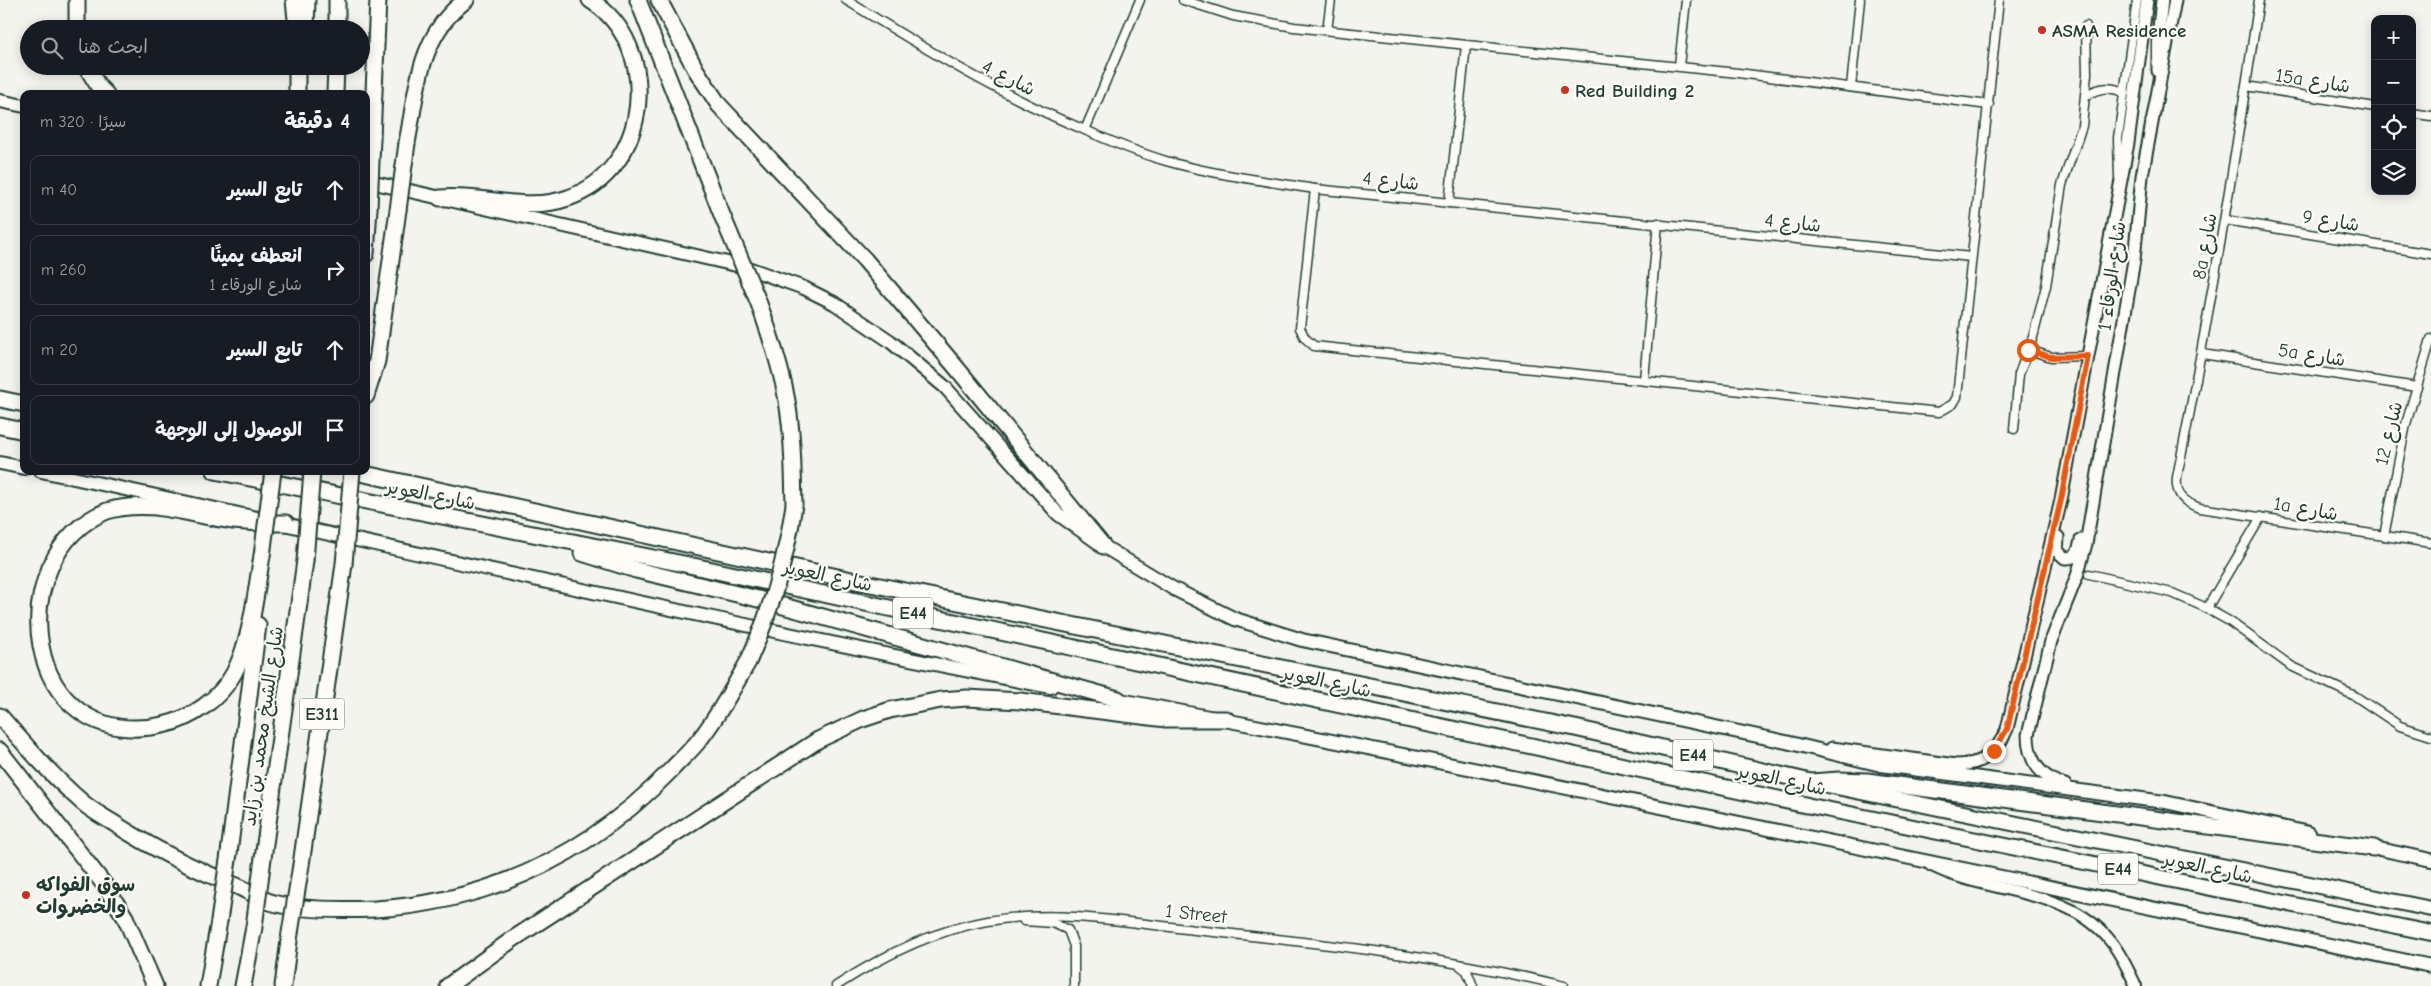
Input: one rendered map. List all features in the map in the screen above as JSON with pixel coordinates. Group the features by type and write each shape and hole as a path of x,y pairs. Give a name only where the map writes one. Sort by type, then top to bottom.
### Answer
{"highway":[{"path":"76,20 75,13 78,0"},
{"path":"294,0 296,20"},
{"path":"306,20 307,0"},
{"path":"337,0 337,20"},
{"path":"370,185 378,0"},
{"path":"370,383 377,361 407,143 425,54 439,26 466,0"},
{"path":"440,198 475,198 524,205 556,202 571,197 592,186 610,170 627,145 635,122 639,97 638,78 631,52 618,28 590,0"},
{"path":"0,716 51,774 83,804 141,841 204,874 271,902 314,908 357,910 400,907 443,900 525,874 563,855 600,832 642,800 700,740 726,702 748,662 775,593 789,538 794,505 793,453 787,401 775,350 758,301 722,215 638,0"},
{"path":"659,0 696,70 720,105 865,260 1103,546"},
{"path":"92,75 102,90"},
{"path":"297,75 297,90"},
{"path":"303,90 304,75"},
{"path":"335,90 336,75"},
{"path":"0,399 20,403"},
{"path":"0,426 20,430"},
{"name":"شارع العوير","path":"235,475 876,605 1806,805 2431,933"},
{"path":"25,632 30,653 39,674 52,692 68,706 87,718 107,725 149,728 171,723 191,714 210,702 233,674 247,639 262,556 272,475"},
{"name":"شارع الشيخ محمد بن زايد","path":"243,986 254,927 305,561 312,475"},
{"name":"E311","path":"283,986 344,564 352,475"},
{"name":"شارع العوير","path":"370,475 856,581 1575,728 1811,782 2431,909"},
{"path":"32,581 39,564 53,544 89,518 108,510 132,505 160,506 234,521 286,523"},
{"path":"504,529 636,570 758,600 1118,700"},
{"path":"208,986 229,853 255,656 262,556"},
{"path":"448,986 506,943 818,740 863,719 914,704 967,698 1020,701 1166,719 1226,719"},
{"path":"0,751 112,896 125,917 155,986"},
{"path":"1811,782 1867,781 2374,848"}],"main road":[{"name":"شارع الورقاء 1","path":"1786,742 1956,766 1972,765 1994,751 2004,736 2061,500 2133,111 2147,0"},
{"path":"2159,85 2157,50 2162,0"},
{"name":"شارع الورقاء 1","path":"2089,791 2052,781 2040,771 2029,750 2029,728 2050,640 2081,566 2134,260 2142,176 2175,0"},
{"path":"0,101 20,105"},
{"path":"370,182 745,267 804,288 834,303 890,341 945,386 1058,514 1103,546 1174,589 1235,619 1302,640 1786,742 1881,765 2164,802 2431,860"},
{"path":"0,462 20,467"},
{"path":"60,475 286,523 586,592 934,664 1226,719 2431,966"},
{"path":"2061,500 2062,513 2056,548 2061,557 2072,558 2077,553 2084,530 2090,520"}],"street":[{"name":"شارع 4","path":"846,0 981,82 1132,150 1176,164 1236,177 1315,189 1658,223 1971,257"},
{"path":"1085,130 1140,0"},
{"path":"1183,0 1263,22 1466,45 1679,66 1989,105"},
{"path":"1327,30 1330,0"},
{"path":"1679,66 1686,0"},
{"path":"1850,87 1860,0"},
{"path":"1315,189 1300,328 1305,338 1314,346 1939,412 1947,409 1957,396 1999,0"},
{"path":"2119,182 2117,149 2137,0"},
{"name":"8a شارع","path":"2180,496 2177,477 2202,354 2225,220 2258,0"},
{"path":"2014,430 2019,374 2028,350 2046,286 2062,186 2081,134 2086,96 2086,26"},
{"path":"1449,203 1466,45"},
{"name":"15a شارع","path":"2246,86 2371,106"},
{"path":"2086,96 2102,88 2114,88 2125,92"},
{"path":"2416,114 2431,116"},
{"name":"شارع 9","path":"2225,220 2431,254"},
{"path":"1644,380 1658,223"},
{"name":"شارع 12","path":"2384,536 2398,461 2416,387 2431,340"},
{"path":"2028,350 2051,357 2088,356"},
{"name":"5a شارع","path":"2202,354 2416,387"},
{"name":"1a شارع","path":"2180,496 2185,502 2200,508 2431,543"},
{"path":"2207,608 2261,516"},
{"path":"2089,574 2172,593 2207,608 2229,621 2291,666 2355,696 2400,726 2431,736"},
{"path":"1920,860 1958,877 2040,897 2078,913 2095,925 2112,942 2136,986"},
{"name":"1 Street","path":"836,986 873,963 923,939 967,924 1013,918 1049,916 1351,946 1455,962 1564,986"},
{"path":"1013,918 1053,923 1068,930 1074,946 1074,986"},
{"path":"1455,962 1467,972 1473,986"}],"place":[{"name":"ASMA Residence","path":"2042,30"},
{"name":"Red Building 2","path":"1565,90"},
{"name":"سوق الفواكه والخضروات","path":"26,895"}],"route":[{"path":"1994,751 2007,729 2061,500 2088,356 2076,358 2051,357 2028,350"}]}
